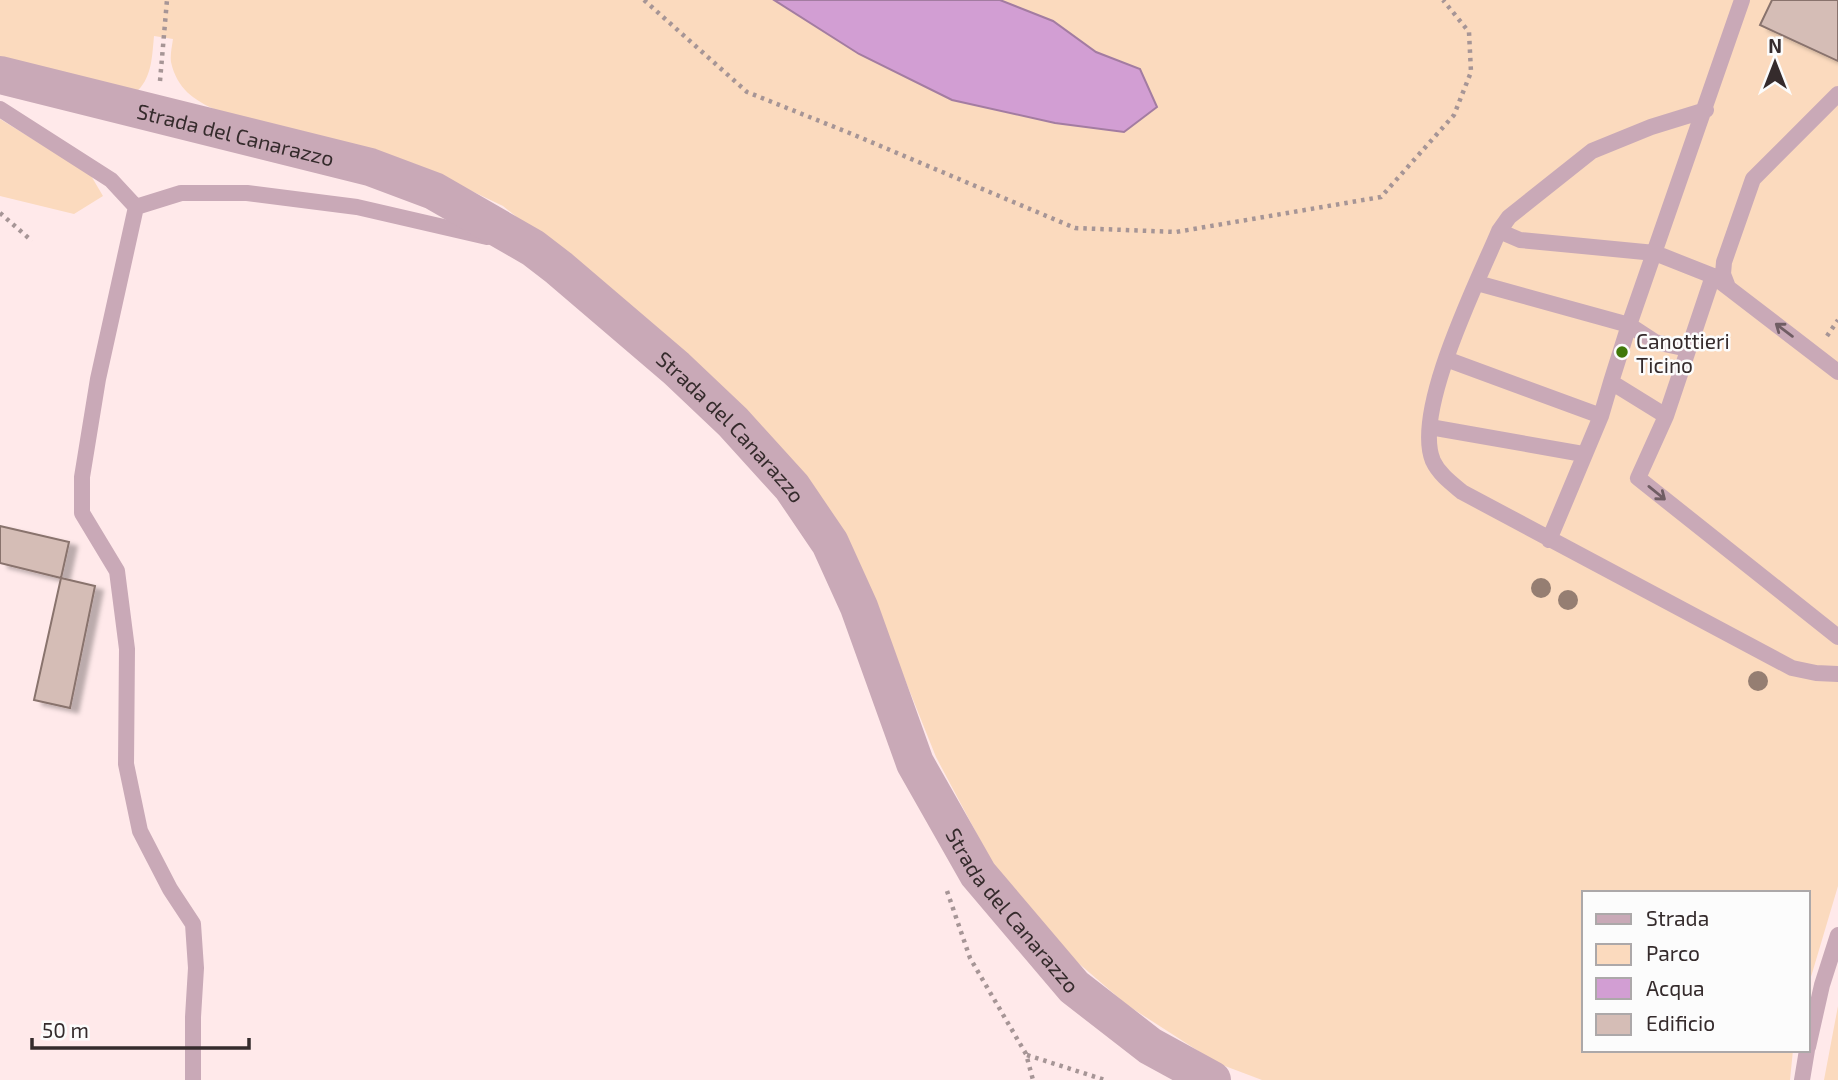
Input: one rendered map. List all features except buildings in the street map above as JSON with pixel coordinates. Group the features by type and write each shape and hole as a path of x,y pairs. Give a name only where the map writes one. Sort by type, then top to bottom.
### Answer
{"street":[{"name":"Strada del Canarazzo","path":"0,75 370,167 433,191 533,248 676,368 733,422 792,487 830,543 859,607 915,763 978,874 1074,987 1150,1046 1212,1080"}],"lane":[{"path":"1549,540 1601,416 1629,325 1706,110 1742,0"},
{"path":"1728,288 1723,274 1724,262 1752,179 1838,94"},
{"path":"0,109 111,180 136,207"},
{"path":"1706,110 1651,127 1592,151 1509,217 1499,231 1446,359 1430,427 1433,461 1445,478 1462,492 1549,540 1791,667 1816,673 1838,674"},
{"path":"136,207 181,193 247,193 357,207 533,248"},
{"path":"136,207 98,379 82,477 82,513 117,571 128,649 126,764 140,831 170,890 193,924 196,968 193,1017 194,1080"},
{"path":"1499,231 1520,240 1655,253 1713,276 1838,372"},
{"path":"1713,276 1666,416 1638,478 1838,637"},
{"path":"1477,283 1629,325 1655,342 1688,349"},
{"path":"1446,359 1601,416"},
{"path":"1611,382 1666,416"},
{"path":"1430,427 1583,454"},
{"path":"1810,1040 1822,985 1838,935"},
{"path":"1802,1080 1807,1052"}],"path":[{"path":"158,113 167,0"},
{"path":"644,0 747,92 1075,228 1176,232 1381,197 1454,115 1471,72 1469,32 1443,0"},
{"path":"0,213 32,241"},
{"path":"944,882 970,958 1026,1054 1033,1080"},
{"path":"1026,1054 1105,1080"}],"green space":[{"path":"0,0 1838,0 1838,886 1810,980 1810,891 1582,891 1582,1052 1793,1052 1790,1080 1262,1080 1217,1063 1127,1005 1054,942 996,870 936,757 892,647 853,562 580,268 503,206 415,164 216,110 201,102 177,79 171,59 173,39 154,36 148,74 135,93 0,59"},
{"path":"0,119 90,174 103,196 74,214 0,196"},
{"path":"1838,1006 1838,1080 1824,1080"}],"water":[{"path":"774,0 1000,0 1053,21 1096,52 1140,69 1157,107 1124,132 1055,123 952,100 859,54"}],"place":[{"name":"Canottieri Ticino","path":"1622,352"}]}
